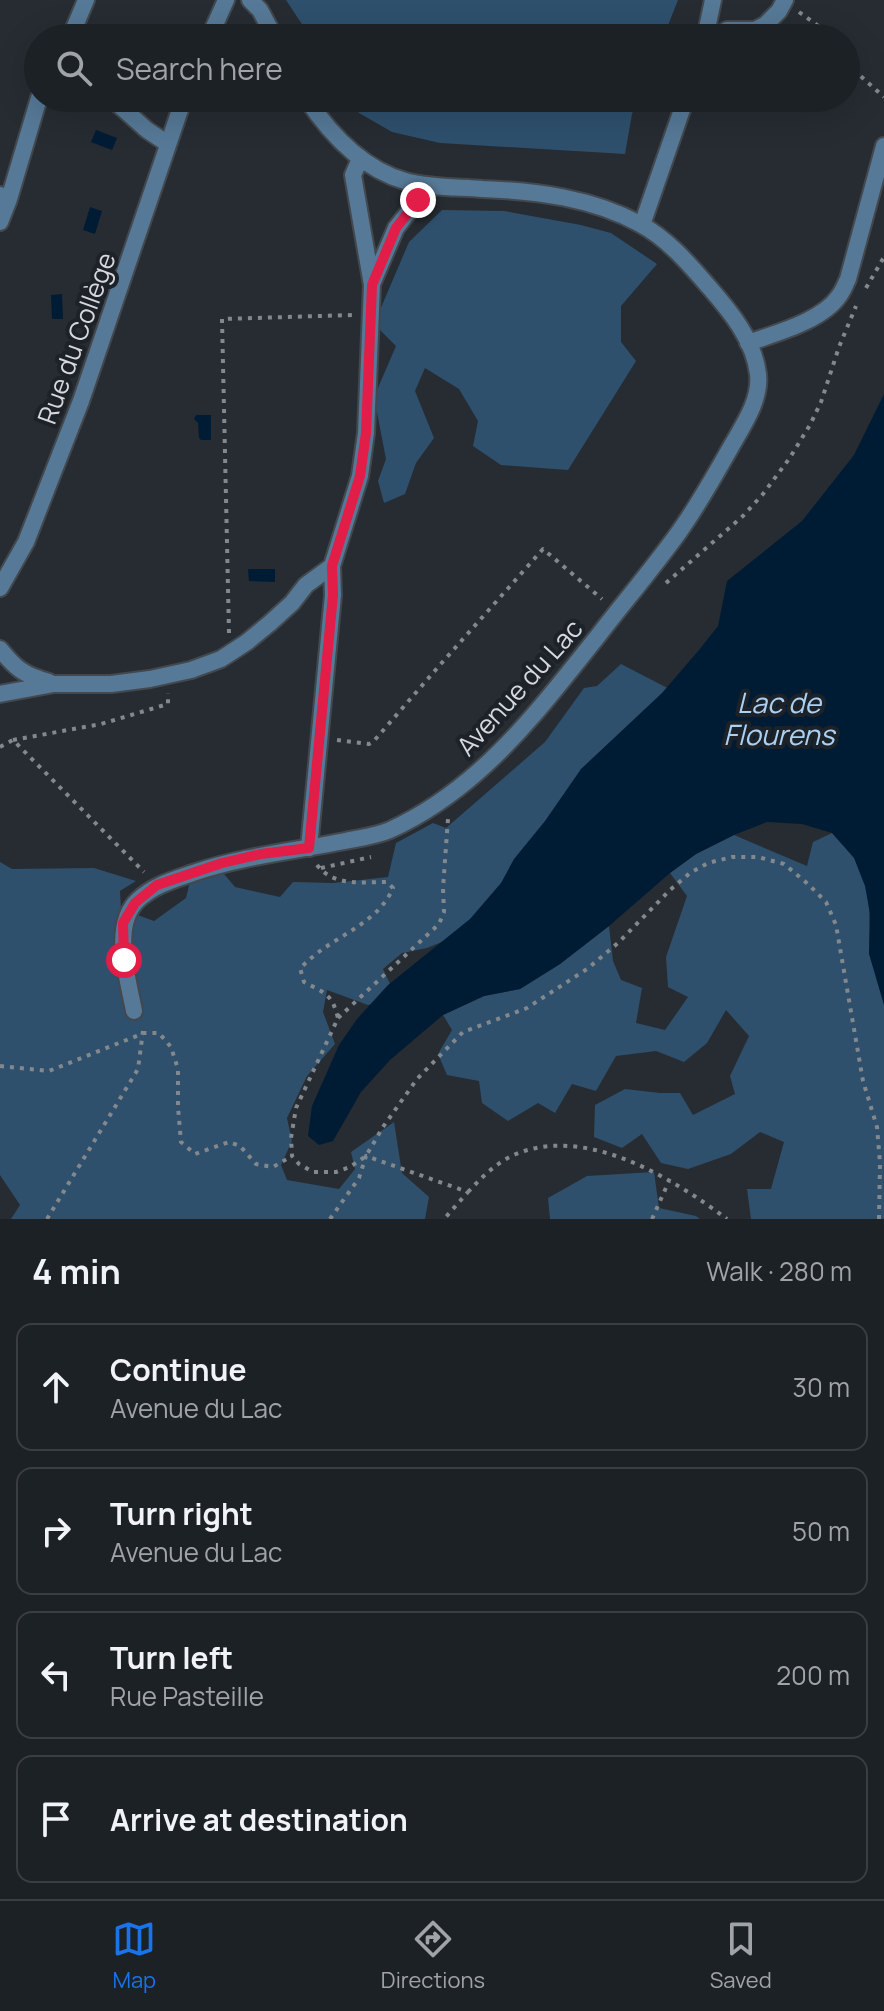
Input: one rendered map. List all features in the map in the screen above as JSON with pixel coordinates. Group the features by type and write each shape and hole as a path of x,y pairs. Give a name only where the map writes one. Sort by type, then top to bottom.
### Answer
{"street":[{"path":"76,24 86,0"},
{"path":"215,24 226,0"},
{"path":"250,0 268,24"},
{"path":"708,24 713,0"},
{"path":"766,24 785,0"},
{"path":"0,222 4,197 34,112"},
{"path":"127,112 168,144"},
{"name":"Rue du Collège","path":"0,588 26,542 81,401 179,112"},
{"name":"Avenue du Lac","path":"134,1011 124,960 123,923 135,903 157,885 222,863 385,833 443,800 513,738 544,704 680,530 712,482 755,398 758,378 755,358 736,322 684,259 642,225 603,208 547,194 424,185 402,180 360,159 317,112"},
{"path":"642,225 681,112"},
{"path":"748,343 805,322 839,298 848,279 884,146"},
{"path":"309,848 333,595 332,566 360,476 366,433 372,285 353,175 360,159"},
{"path":"372,285 396,228 418,200 424,185"},
{"path":"0,694 54,684 111,684 150,679 221,659 270,623 306,585 332,566"},
{"path":"0,649 15,668 30,677 54,684"}],"path":[{"path":"785,0 816,24"},
{"path":"860,76 884,97"},
{"path":"235,650 229,636 222,319 370,314"},
{"path":"319,738 373,742 543,549 617,611"},
{"path":"0,747 13,740 101,724 168,704 169,675"},
{"path":"13,740 157,885"},
{"path":"366,1156 336,1172 313,1172 299,1164 292,1156 291,1138 296,1108 338,1018 439,924 444,912 448,819"},
{"path":"330,1219 359,1178 366,1156 383,1127 417,1079 463,1032 527,1008 587,969 690,873 708,863 732,857 758,857 784,864 826,902 836,925 860,1066 877,1127 879,1219"},
{"path":"319,869 338,881 387,882 393,888 388,902 371,917 318,952 300,968 304,982 333,1001 338,1018"},
{"path":"47,1219 138,1069 144,1033 134,1011"},
{"path":"0,1066 49,1071 144,1033 159,1033 171,1047 178,1069 181,1142 195,1154 229,1142 240,1146 256,1164 273,1167 292,1156"},
{"path":"444,1219 502,1161 516,1154 553,1145 578,1147 637,1164 727,1219"},
{"path":"366,1156 468,1192"},
{"path":"652,1219 669,1181"}],"shaded area":[{"path":"286,0 678,0 669,24 302,24"},
{"path":"633,112 625,154 440,143 392,132 359,113"},
{"path":"442,210 504,211 581,225 611,233 657,264 621,306 621,342 636,361 568,470 501,465 473,446 478,421 459,389 425,368 415,391 434,438 416,463 405,494 384,503 378,481 386,459 374,397 396,346 374,324 409,242"},
{"path":"621,664 679,694 469,931 427,948 402,953 383,969 392,988 385,1001 368,1005 327,990 323,1012 335,1044 307,1076 287,1118 292,1141 281,1165 287,1180 339,1189 355,1169 351,1152 394,1122 402,1173 429,1197 425,1219 11,1219 20,1205 0,1175 0,862 12,869 94,868 136,881 120,891 121,909 154,921 186,898 193,869 214,862 235,887 280,897 293,882 333,883 388,877 396,843 433,823 446,828 545,742 584,688 597,686"},
{"path":"832,833 852,854 860,868 869,904 869,954 884,965 884,1219 751,1219 747,1189 771,1189 784,1142 760,1132 731,1154 688,1169 661,1163 642,1134 622,1148 594,1137 595,1105 625,1089 680,1093 693,1115 735,1094 730,1076 749,1036 726,1010 707,1043 684,1062 656,1051 616,1056 596,1091 572,1084 555,1113 538,1103 508,1121 482,1103 479,1081 447,1075 438,1054 452,1030 443,1015 484,996 520,989 560,964 609,926 613,961 621,980 642,988 636,1023 665,1030 688,997 668,987 666,957 687,896 670,873 696,854 734,835 807,866 813,842"},
{"path":"654,1172 659,1208 700,1219 550,1219 548,1198 587,1176"}],"water":[{"path":"96,130 117,138 112,150 91,142"},
{"path":"90,207 102,211 95,234 83,230"},
{"path":"62,294 63,319 52,319 51,295"},
{"name":"Lac de Flourens","path":"884,394 884,1005 869,954 870,913 865,886 854,858 832,833 802,824 767,822 696,854 560,964 520,989 484,996 443,1015 390,1060 361,1092 333,1141 319,1145 308,1136 312,1106 339,1045 357,1019 388,985 470,919 501,883 514,859 581,769 662,693 699,650 718,626 727,581 802,521 854,455"},
{"path":"196,415 211,415 211,440 199,438 198,423 194,419"},
{"path":"248,569 275,569 275,582 249,581"}],"route":[{"path":"124,960 123,923 135,903 157,885 222,863 309,848 333,595 332,566 360,476 366,433 372,285 396,228 418,200"}]}
